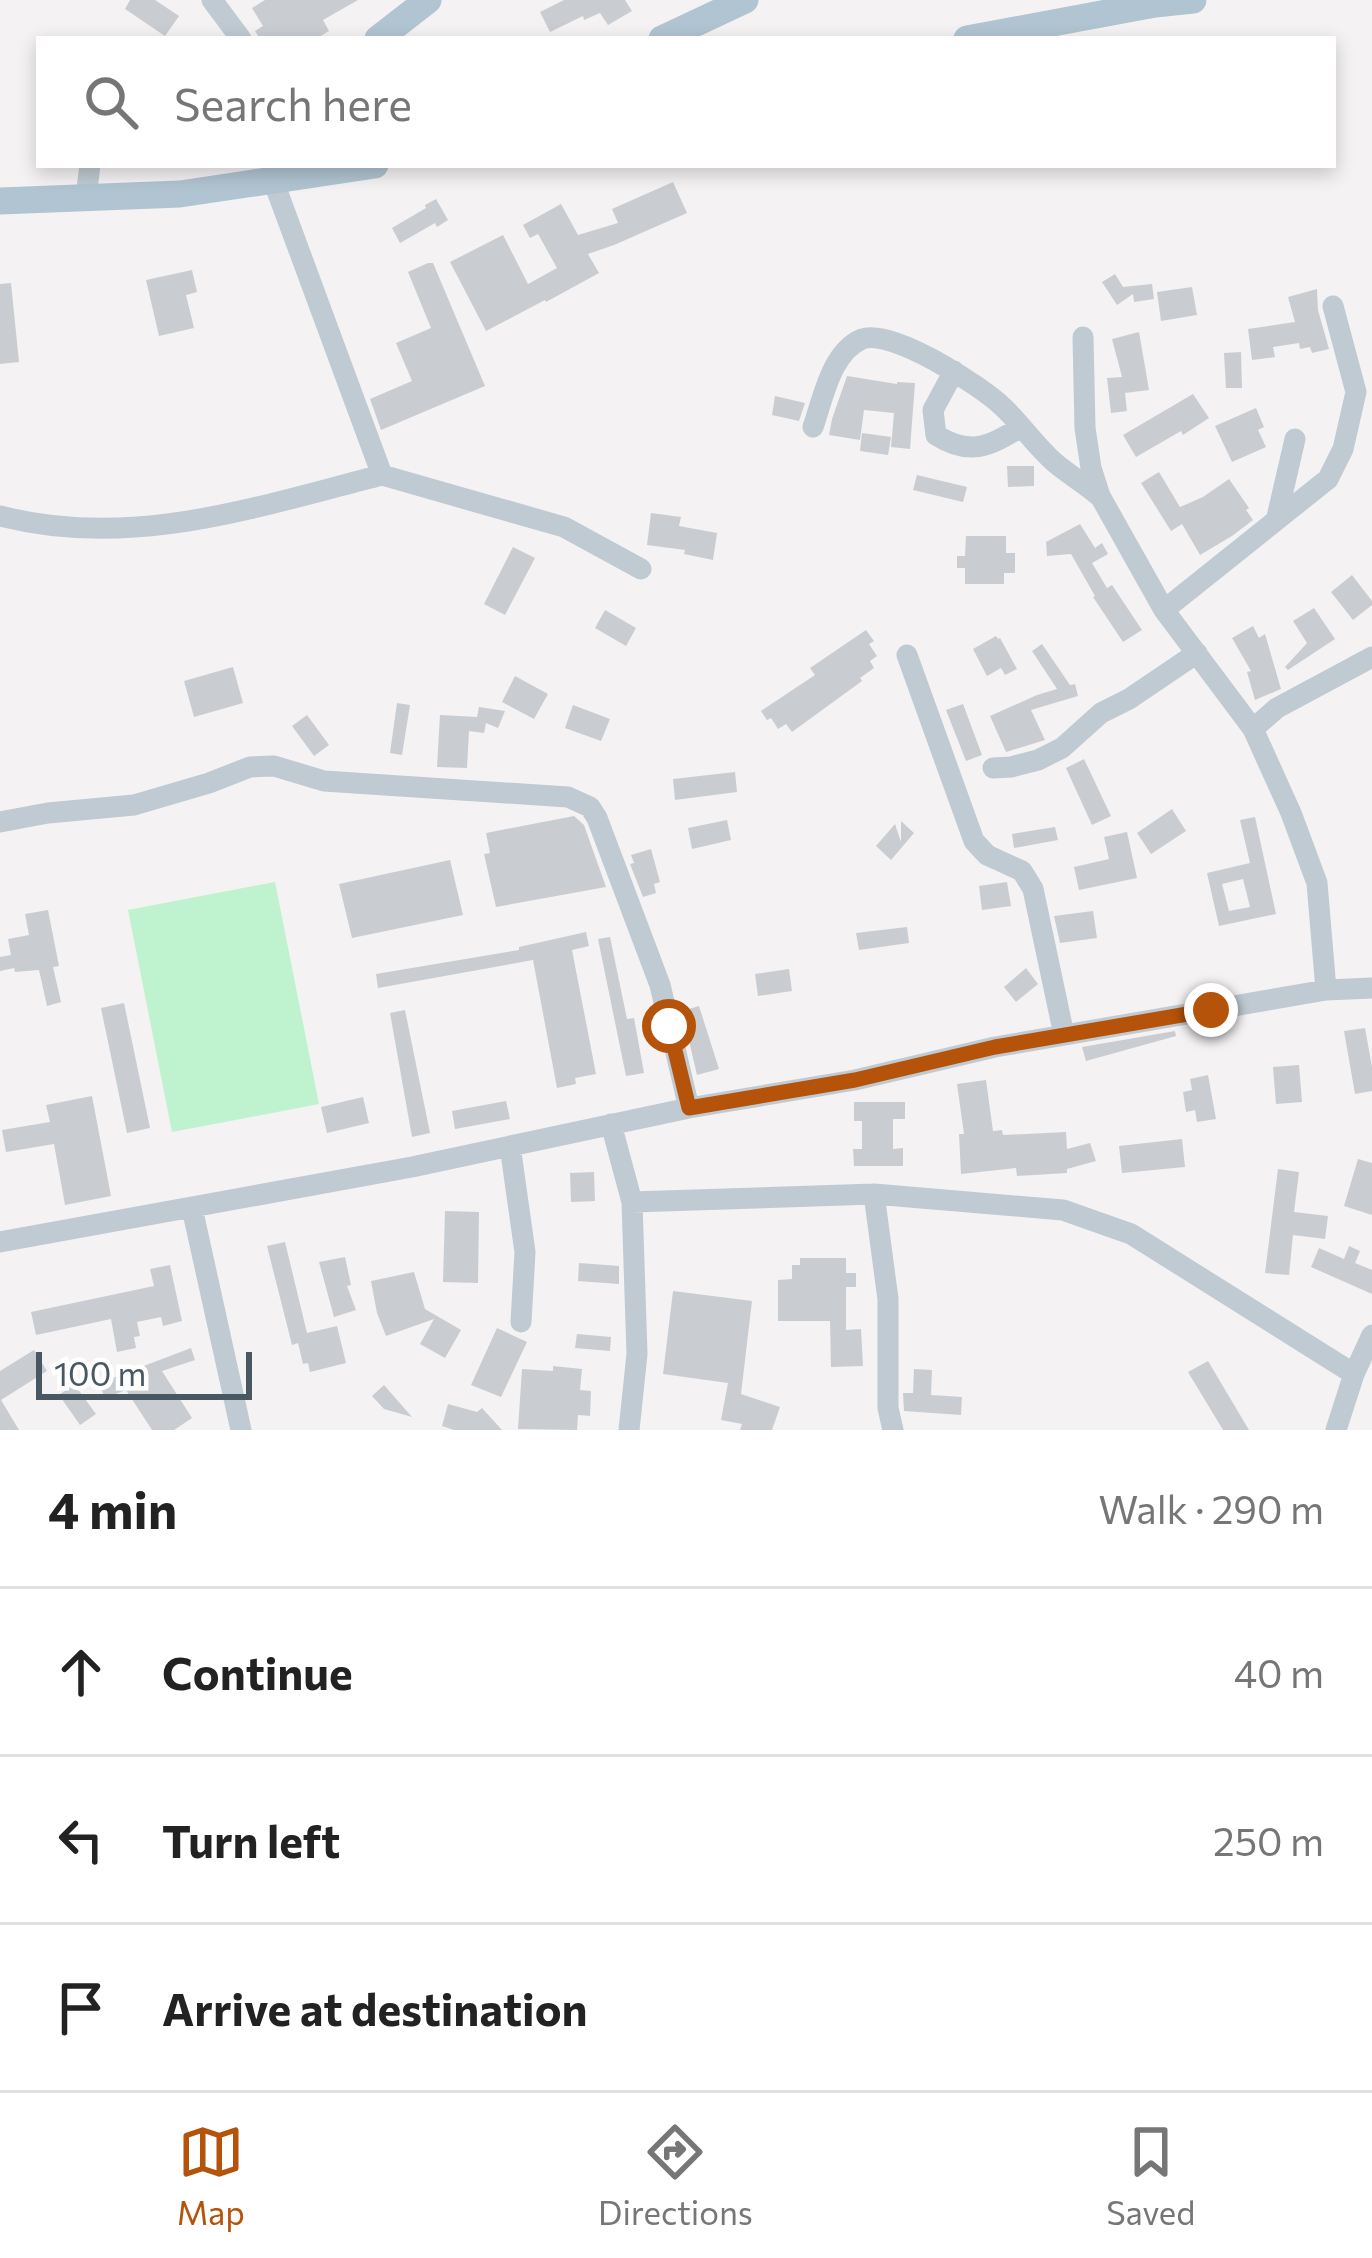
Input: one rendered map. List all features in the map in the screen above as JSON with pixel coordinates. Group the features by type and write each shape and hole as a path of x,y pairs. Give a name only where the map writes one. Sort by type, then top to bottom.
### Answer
{"main road":[{"path":"382,36 428,0"},
{"path":"668,36 745,0"},
{"path":"983,36 1193,0"},
{"path":"180,194 214,168"},
{"path":"0,201 180,194 355,168"}],"street":[{"path":"212,0 239,36"},
{"path":"86,197 90,168"},
{"path":"273,180 382,475"},
{"path":"1164,610 1328,479 1342,449 1356,392 1333,306"},
{"path":"1083,337 1085,428 1100,496 1164,610 1253,729 1317,883 1326,990"},
{"path":"813,427 834,368 850,347 864,338 882,338 954,371 1002,405 1056,464 1100,496"},
{"path":"954,371 932,410 936,435 954,446 980,448 1021,427"},
{"path":"1277,517 1295,439"},
{"path":"0,516 86,530 176,525 382,475 563,527 641,568"},
{"path":"993,768 1038,760 1062,748 1102,712 1196,653"},
{"path":"907,655 974,841 987,855 1022,871 1033,889 1064,1035"},
{"path":"1253,729 1277,708 1372,658"},
{"path":"0,822 134,805 250,767 274,766 324,781 580,800 597,818 660,985 689,1108"},
{"path":"0,1242 412,1167 689,1108 855,1080 995,1047 1326,990 1372,988"},
{"path":"611,1124 632,1202 637,1354 629,1430"},
{"path":"511,1146 524,1252 521,1322"},
{"path":"632,1202 874,1194 1063,1210 1131,1234 1352,1383 1372,1402"},
{"path":"874,1194 888,1299 888,1408 893,1430"},
{"path":"191,1208 241,1430"},
{"path":"1336,1430 1372,1335"}],"green space":[{"path":"275,882 319,1104 172,1132 128,910"}],"building":[{"path":"130,0 155,0 179,16 165,36 125,9"},
{"path":"265,0 358,0 323,20 329,31 321,36 258,36 255,31 263,26 252,8"},
{"path":"564,0 625,0 632,11 608,25 600,13 550,32 540,12"},
{"path":"673,182 687,213 588,254 599,273 486,331 450,262 503,235 528,284 557,268 538,234 530,238 523,225 561,204 578,235 618,223 612,209"},
{"path":"436,199 448,220 400,243 392,228"},
{"path":"433,263 485,386 381,430 370,399 412,381 396,343 431,328 408,272"},
{"path":"192,270 197,292 186,295 194,328 159,336 146,280"},
{"path":"1115,274 1123,287 1152,284 1154,299 1134,302 1133,294 1117,305 1102,282"},
{"path":"11,283 19,362 0,364 0,284"},
{"path":"1192,287 1197,315 1161,321 1157,292"},
{"path":"1317,289 1329,349 1312,353 1310,347 1300,349 1299,343 1273,347 1275,357 1252,360 1248,329 1295,322 1288,297"},
{"path":"1139,332 1149,390 1125,393 1127,411 1111,413 1107,378 1122,377 1112,339"},
{"path":"1241,352 1242,388 1226,388 1224,353"},
{"path":"847,376 915,383 910,449 891,447 894,413 864,410 860,440 829,435"},
{"path":"1193,394 1209,418 1136,457 1123,435"},
{"path":"775,396 805,403 799,421 772,415"},
{"path":"1256,408 1266,447 1232,462 1215,426"},
{"path":"862,433 891,437 888,455 860,451"},
{"path":"1007,466 1034,466 1034,486 1008,487"},
{"path":"1159,472 1180,507 1229,479 1253,520 1200,555 1182,524 1171,531 1141,483"},
{"path":"917,475 967,487 963,502 913,490"},
{"path":"651,513 681,517 679,526 717,533 713,560 647,545"},
{"path":"1080,524 1095,548 1102,543 1108,554 1092,563 1142,630 1123,642 1071,554 1047,556 1046,542"},
{"path":"966,536 1006,536 1006,553 1015,553 1015,573 1004,573 1004,584 965,584 965,568 957,568 957,556 965,556"},
{"path":"513,547 535,558 505,615 484,604"},
{"path":"1352,575 1372,601 1353,620 1331,592"},
{"path":"1314,608 1335,639 1288,670 1285,667 1307,643 1293,621"},
{"path":"605,610 636,628 626,646 595,628"},
{"path":"1253,626 1259,638 1265,634 1281,689 1255,700 1247,672 1251,671 1232,638"},
{"path":"866,630 877,656 870,661 874,668 862,681 792,732 786,724 778,729 771,718 767,720 761,711 815,675 810,668"},
{"path":"996,636 1017,669 1005,675 1001,668 987,676 973,649"},
{"path":"1042,644 1070,685 1075,684 1078,696 1031,710 1045,740 1006,752 990,716 1057,689 1032,651"},
{"path":"233,667 243,703 194,717 184,681"},
{"path":"515,676 548,694 534,719 502,702"},
{"path":"397,703 410,705 402,755 390,753"},
{"path":"963,704 982,755 966,761 946,710"},
{"path":"573,705 610,719 601,741 565,728"},
{"path":"479,707 505,711 498,728 486,723 484,733 469,731 467,768 437,767 440,715 477,717"},
{"path":"307,715 329,745 314,756 292,726"},
{"path":"1084,759 1111,816 1092,825 1066,768"},
{"path":"735,772 737,792 675,800 673,779"},
{"path":"1172,809 1186,831 1151,854 1137,833"},
{"path":"574,816 584,825 606,887 496,907 484,854 490,853 486,833"},
{"path":"1255,817 1276,914 1219,926 1207,873 1250,863 1240,820","holes":["1243,879 1250,907 1229,911 1222,884"]},
{"path":"727,820 731,840 692,849 688,828"},
{"path":"901,821 914,833 891,860 876,846 895,824 901,842"},
{"path":"1055,827 1058,840 1014,848 1012,834"},
{"path":"1127,832 1137,878 1079,890 1074,867 1109,859 1104,837"},
{"path":"651,849 660,882 654,884 656,893 643,897 631,855"},
{"path":"450,860 463,915 352,938 339,884"},
{"path":"1007,882 1011,906 982,910 979,886"},
{"path":"48,910 61,1002 47,1006 39,970 0,971 0,957 11,955 8,939 29,935 25,914"},
{"path":"1093,911 1097,938 1060,943 1054,916"},
{"path":"907,927 909,943 859,950 856,933"},
{"path":"586,932 589,946 572,950 596,1074 575,1078 576,1084 557,1088 533,960 378,988 376,974 519,950"},
{"path":"610,937 627,1019 634,1018 644,1073 626,1076 598,939"},
{"path":"1026,968 1038,984 1016,1002 1004,987"},
{"path":"789,969 792,991 758,996 755,974"},
{"path":"124,1003 150,1128 127,1133 101,1008"},
{"path":"699,1006 719,1069 697,1075 682,1011"},
{"path":"405,1010 430,1133 412,1137 390,1013"},
{"path":"1365,1028 1372,1091 1355,1094 1344,1031"},
{"path":"1175,1031 1176,1036 1086,1061 1082,1047"},
{"path":"1299,1065 1302,1102 1276,1104 1273,1067"},
{"path":"1208,1075 1216,1119 1197,1122 1195,1110 1186,1112 1183,1092 1192,1090 1190,1079"},
{"path":"986,1080 993,1131 1002,1130 1003,1135 1066,1132 1067,1149 1090,1143 1096,1161 1067,1169 1067,1173 1017,1176 1016,1168 961,1174 959,1134 964,1134 957,1084"},
{"path":"92,1096 111,1196 65,1205 54,1144 6,1152 2,1130 50,1122 46,1105"},
{"path":"363,1097 369,1123 327,1133 321,1107"},
{"path":"506,1101 510,1119 455,1129 452,1111"},
{"path":"854,1102 905,1102 905,1119 893,1119 893,1149 903,1148 903,1166 854,1166 853,1149 862,1149 862,1121 854,1121"},
{"path":"1182,1139 1185,1167 1122,1173 1119,1146"},
{"path":"1358,1159 1372,1163 1372,1215 1344,1206"},
{"path":"1278,1169 1299,1172 1294,1212 1328,1216 1325,1239 1293,1235 1289,1275 1265,1273"},
{"path":"594,1172 595,1201 571,1202 570,1173"},
{"path":"445,1211 479,1212 478,1283 443,1282"},
{"path":"285,1242 307,1333 337,1326 346,1363 310,1372 298,1343 292,1345 267,1246"},
{"path":"1349,1246 1360,1251 1355,1263 1372,1270 1372,1294 1311,1267 1319,1248 1344,1259"},
{"path":"345,1257 351,1285 347,1286 356,1310 334,1317 319,1262"},
{"path":"800,1258 846,1258 846,1273 856,1273 856,1287 846,1287 846,1330 861,1329 863,1366 831,1367 830,1321 778,1321 778,1280 792,1279 792,1265 800,1265"},
{"path":"579,1263 619,1266 619,1284 578,1281"},
{"path":"170,1265 182,1321 163,1326 161,1317 137,1322 136,1348 117,1352 111,1319 36,1335 31,1312 154,1286 150,1269"},
{"path":"414,1272 425,1309 461,1330 445,1358 420,1344 434,1319 386,1336 377,1313 371,1281"},
{"path":"673,1291 752,1301 741,1394 780,1407 772,1430 740,1430 742,1424 721,1420 728,1383 663,1374"},
{"path":"497,1328 527,1342 501,1397 471,1385"},
{"path":"577,1334 611,1337 610,1351 575,1348"},
{"path":"191,1348 195,1360 162,1371 192,1418 174,1430 152,1430 126,1390 105,1398 99,1383"},
{"path":"34,1350 47,1371 1,1400 19,1430 0,1430 0,1371"},
{"path":"1208,1361 1249,1430 1223,1430 1188,1372"},
{"path":"553,1366 582,1369 580,1390 591,1391 590,1416 578,1415 577,1430 518,1429 522,1369 553,1371"},
{"path":"914,1369 932,1370 931,1395 962,1397 961,1415 904,1411 903,1393 913,1393"},
{"path":"74,1384 96,1414 80,1425 59,1395"},
{"path":"384,1385 412,1417 384,1409 372,1396"},
{"path":"448,1404 477,1412 482,1408 502,1430 442,1426"}],"route":[{"path":"669,1026 689,1108 1211,1010"}]}
